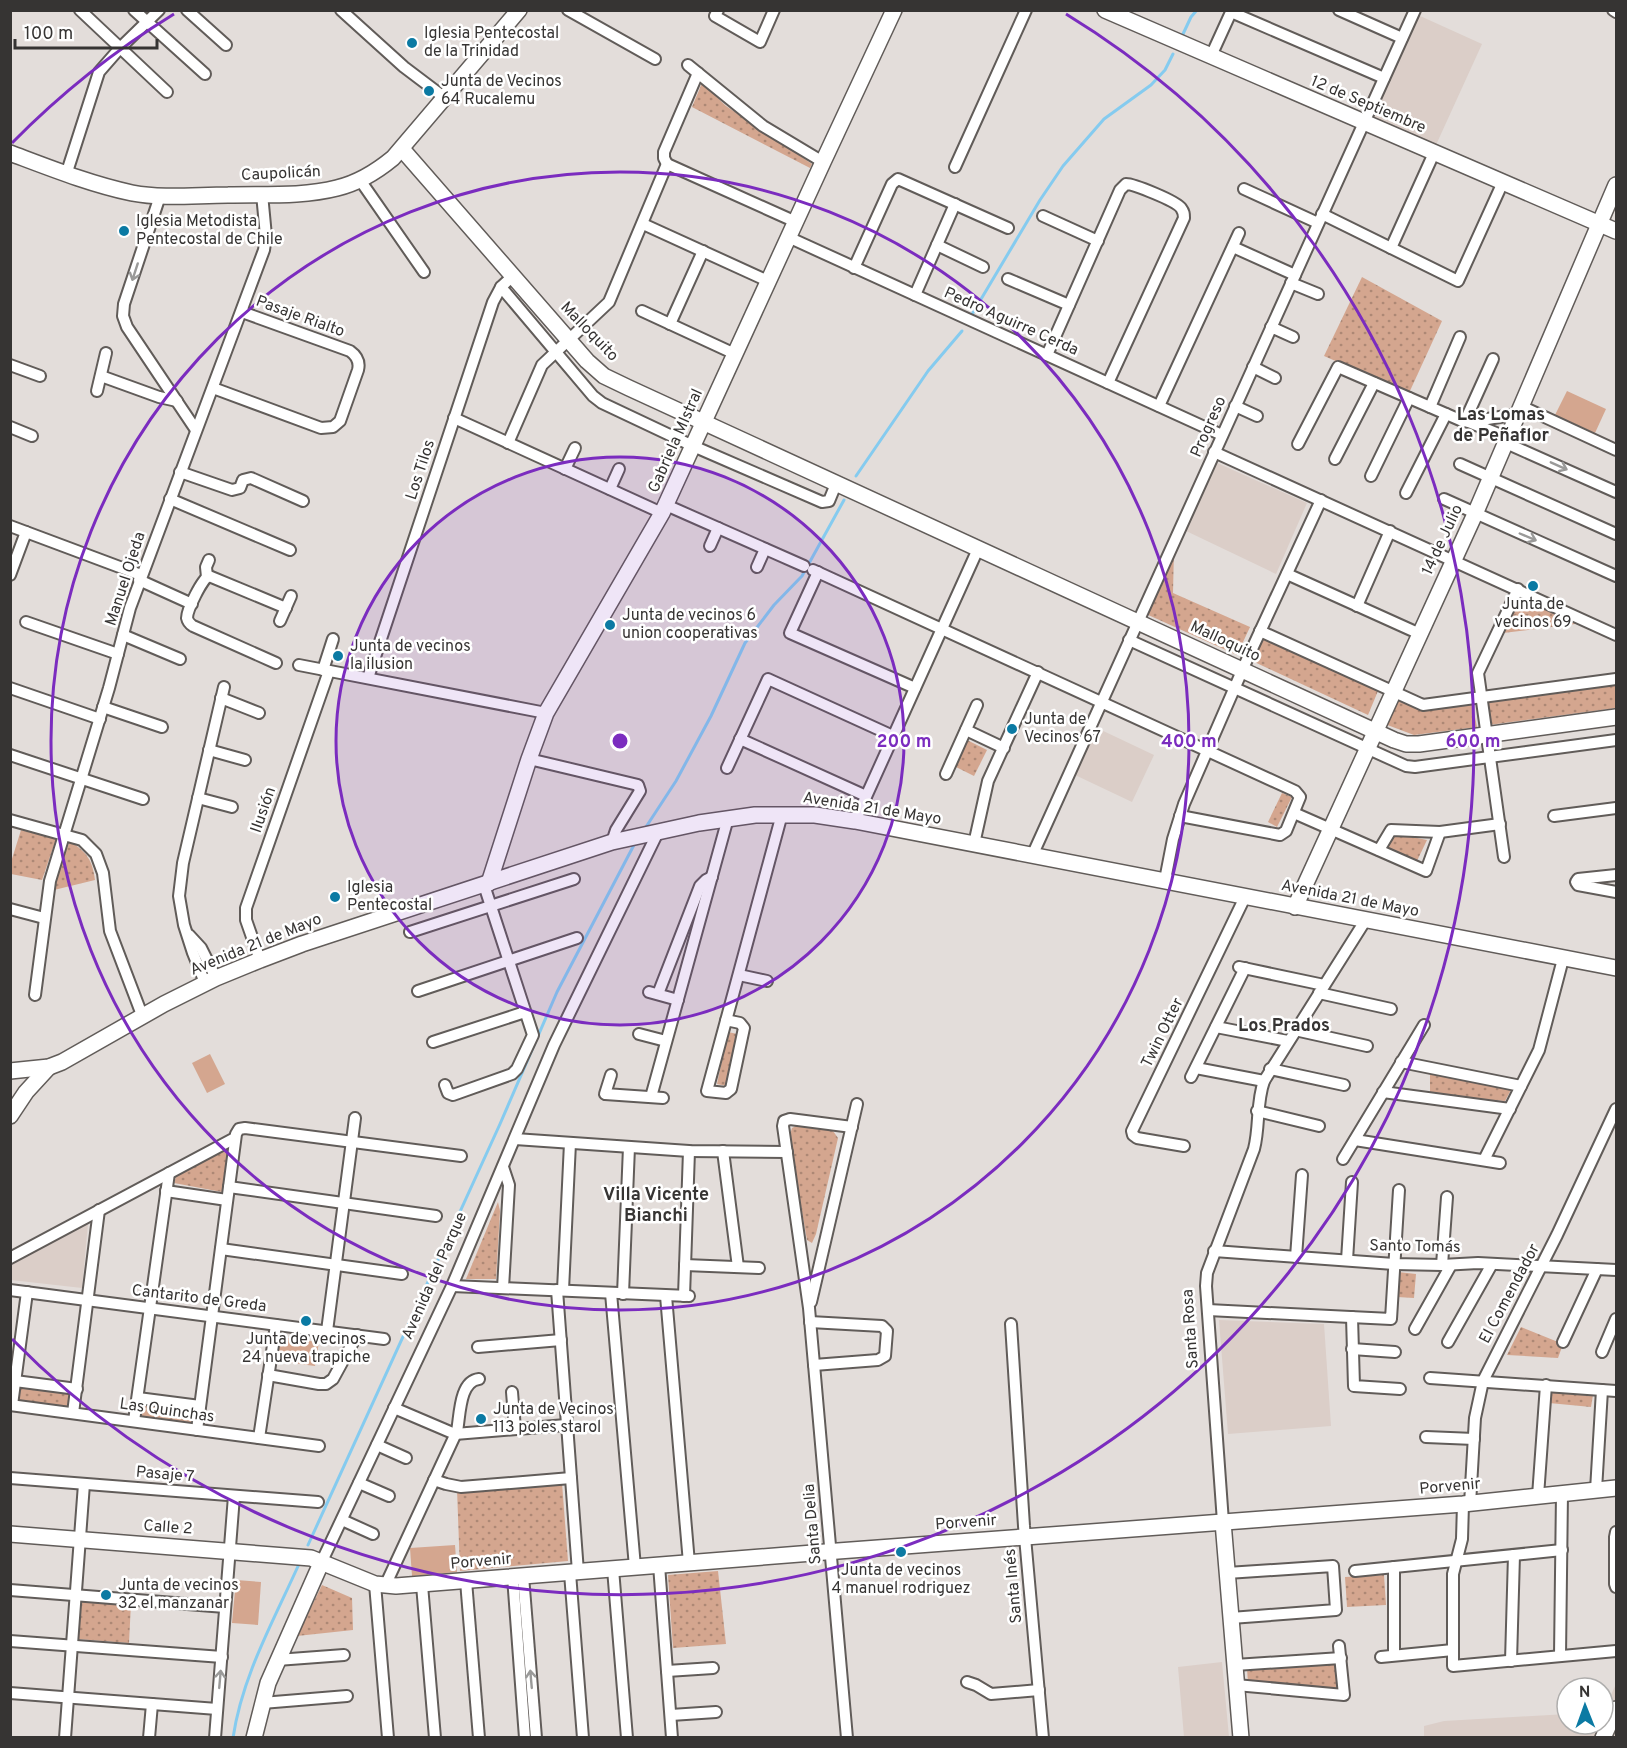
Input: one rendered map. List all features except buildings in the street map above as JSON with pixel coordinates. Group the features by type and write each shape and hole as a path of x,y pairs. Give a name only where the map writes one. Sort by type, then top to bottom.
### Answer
{"street":[{"path":"80,10 167,92"},
{"path":"134,10 205,74"},
{"path":"66,175 99,72 159,10"},
{"path":"187,10 226,45"},
{"path":"341,10 404,67 445,98"},
{"name":"Caupolicán","path":"10,153 66,175 133,193 160,196 322,191 360,180 382,167 402,149 519,10"},
{"path":"568,10 655,59"},
{"path":"716,13 760,42 774,10"},
{"name":"Gabriela MIstral","path":"486,884 546,713 664,509 894,10"},
{"path":"955,167 1026,10"},
{"name":"12 de Septiembre","path":"1105,10 1364,124 1617,231"},
{"path":"1339,10 1402,38"},
{"name":"Progreso","path":"1032,856 1415,10"},
{"path":"1211,56 1232,11 1384,78"},
{"path":"688,65 764,126 823,162"},
{"path":"698,73 664,152 664,158 668,164 795,222"},
{"name":"Malloquito","path":"402,149 568,340 604,376 1375,732 1407,744 1617,717"},
{"path":"1390,248 1434,153"},
{"path":"508,443 539,370 555,351 609,302 643,224 642,220 668,164"},
{"path":"360,180 424,272"},
{"path":"854,268 891,186 896,180 904,180 1008,228"},
{"path":"1244,189 1390,248 1458,281 1503,182"},
{"path":"1047,355 1120,190 1126,184 1134,185 1178,205 1183,212 1182,221 1108,383"},
{"name":"14 de Julio","path":"1295,907 1454,560 1617,185"},
{"name":"Manuel Ojeda","path":"35,995 50,881 100,719 140,578 264,250 266,236 262,194"},
{"path":"160,196 124,304 123,316 127,327 196,430"},
{"path":"915,295 955,204"},
{"path":"1043,216 1098,241"},
{"path":"643,224 768,281"},
{"path":"1159,406 1239,233"},
{"name":"Pedro Aguirre Cerda","path":"788,237 1222,435"},
{"path":"937,245 983,267"},
{"path":"1233,247 1318,294"},
{"path":"670,324 703,251"},
{"name":"Los Tilos","path":"368,678 493,302 501,287 513,276"},
{"path":"1008,279 1070,305"},
{"path":"501,287 597,400 693,446 822,502 829,501 836,483"},
{"path":"642,311 735,354"},
{"name":"Pasaje Rialto","path":"213,388 321,428 333,427 340,421 359,366 356,356 350,351 242,312"},
{"path":"1271,327 1293,337"},
{"path":"1430,407 1460,337"},
{"path":"97,391 106,353"},
{"path":"1467,421 1493,359"},
{"path":"10,364 40,376"},
{"path":"1253,367 1275,378"},
{"path":"1298,444 1338,367 1467,421 1617,492"},
{"path":"101,376 159,397 177,401"},
{"path":"1335,459 1374,383"},
{"path":"1371,476 1409,398"},
{"path":"1235,406 1257,416"},
{"path":"1467,421 1520,410 1617,450"},
{"path":"1406,493 1446,414"},
{"path":"454,418 610,489 718,528 942,628 1295,790 1300,799 1286,831 1280,835 1180,816"},
{"path":"10,428 32,436"},
{"path":"565,469 574,448"},
{"path":"1214,452 1617,634"},
{"path":"1461,464 1617,534"},
{"path":"610,489 619,469"},
{"path":"180,472 232,490 240,488 243,480 251,478 303,501"},
{"path":"170,499 290,550"},
{"path":"1444,499 1617,576"},
{"path":"1165,880 1180,816 1260,631 1321,500"},
{"path":"10,526 140,578 192,604"},
{"path":"710,546 718,528"},
{"path":"1357,606 1390,531"},
{"path":"10,575 26,532"},
{"path":"757,567 765,549"},
{"path":"855,821 978,549"},
{"path":"207,577 206,567 209,560"},
{"path":"812,570 790,633 915,688"},
{"path":"1287,574 1420,634"},
{"path":"276,663 192,627 187,618 203,581 207,577 214,576 286,608"},
{"path":"1504,857 1478,672 1518,590"},
{"path":"280,621 291,596"},
{"path":"26,622 118,654"},
{"name":"Malloquito","path":"1260,631 1414,702 1428,705 1617,679"},
{"path":"123,635 180,659"},
{"name":"Ilusión","path":"260,960 246,920 246,908 326,670 333,639"},
{"path":"1129,640 1412,767 1617,740"},
{"path":"299,665 546,713"},
{"path":"974,844 987,786 1038,672"},
{"path":"727,768 768,679 893,736"},
{"path":"10,688 100,719"},
{"path":"211,981 201,948 188,935 180,910 180,882 223,692 259,713"},
{"path":"946,774 977,705"},
{"path":"103,707 162,727"},
{"path":"966,730 1004,748"},
{"path":"740,739 866,795"},
{"path":"209,750 245,759"},
{"path":"10,755 143,800"},
{"path":"529,759 638,784 639,794 616,830 612,842"},
{"path":"198,798 232,807"},
{"path":"1554,816 1617,808"},
{"path":"1294,813 1426,871 1440,832"},
{"path":"726,1020 740,1023 744,1028 731,1089 726,1093 707,1091 726,1020 739,975 782,814"},
{"name":"Avenida 21 de Mayo","path":"49,1067 68,1059 142,1015 211,981 302,944 612,842 728,818 782,814 815,815 855,821 1617,968"},
{"path":"651,1097 728,818"},
{"path":"10,820 64,834 88,845 99,859 110,931 142,1015"},
{"path":"1379,850 1391,830 1440,832 1500,824"},
{"name":"Avenida del Parque","path":"254,1737 262,1703 278,1659 453,1286 558,1035 653,832"},
{"path":"1617,875 1578,879 1576,882 1578,885 1617,892"},
{"path":"678,1000 654,993 700,886 712,878"},
{"path":"410,932 574,879"},
{"path":"445,1085 451,1095 512,1074 517,1069 533,1035 486,884"},
{"name":"Twin Otter","path":"1184,1146 1137,1138 1132,1131 1245,897"},
{"path":"10,909 44,918"},
{"name":"Santa Rosa","path":"1241,1737 1206,1280 1214,1251 1254,1149 1258,1129 1257,1111 1264,1081 1365,921"},
{"path":"418,991 577,938"},
{"path":"1484,1160 1539,1050 1563,959"},
{"path":"1264,1081 1193,1072 1216,1027 1241,968 1391,1009"},
{"path":"739,975 767,981"},
{"path":"433,1042 525,1012"},
{"path":"1343,1159 1424,1025"},
{"path":"1216,1027 1288,1041"},
{"path":"1295,1030 1367,1046"},
{"path":"639,1034 666,1041"},
{"path":"1401,1062 1521,1086"},
{"path":"10,1071 49,1067"},
{"path":"10,1116 49,1067"},
{"path":"1270,1069 1344,1085"},
{"path":"611,1075 605,1094 663,1098"},
{"path":"1383,1092 1510,1109"},
{"path":"809,1308 857,1104"},
{"name":"El Comendador","path":"1511,1660 1453,1666 1453,1580 1463,1532 1477,1405 1483,1381 1557,1236 1617,1109"},
{"path":"1257,1111 1319,1126"},
{"path":"327,1331 355,1118"},
{"path":"809,1308 784,1121 790,1119 852,1127"},
{"path":"10,1258 169,1173 244,1128 461,1156"},
{"path":"197,1430 237,1134"},
{"path":"515,1139 689,1151 787,1152"},
{"path":"1354,1140 1500,1163"},
{"path":"570,1143 560,1290 561,1340 571,1478 583,1737"},
{"path":"623,1294 629,1147"},
{"path":"453,1286 686,1296 689,1151"},
{"path":"723,1151 738,1267"},
{"path":"503,1167 509,1185 503,1288"},
{"path":"134,1421 169,1173"},
{"path":"1296,1257 1302,1175"},
{"path":"1347,1260 1352,1182"},
{"path":"229,1187 436,1216"},
{"path":"1208,1310 1391,1319 1399,1190"},
{"path":"166,1191 227,1200"},
{"path":"1415,1329 1447,1265 1447,1197"},
{"path":"74,1413 99,1210"},
{"path":"220,1249 402,1274"},
{"path":"801,1251 807,1256 813,1256 822,1251"},
{"name":"Santo Tomás","path":"1214,1251 1394,1264 1492,1264 1617,1270"},
{"path":"1448,1341 1492,1264"},
{"path":"685,1265 759,1268"},
{"path":"1563,1342 1597,1269"},
{"name":"Cantarito de Greda","path":"10,1290 384,1339"},
{"path":"11,1405 27,1292"},
{"path":"611,1293 635,1567"},
{"path":"666,1296 689,1563"},
{"name":"Santa Delia","path":"809,1308 847,1737"},
{"path":"1352,1317 1354,1386 1400,1389"},
{"path":"1602,1352 1617,1320"},
{"path":"810,1322 882,1326 887,1331 885,1356 879,1360 814,1365"},
{"name":"Santa Inés","path":"1011,1324 1025,1537 1043,1737"},
{"path":"259,1438 276,1325"},
{"path":"268,1375 326,1384 333,1379 357,1335"},
{"path":"478,1347 561,1340"},
{"path":"1352,1349 1395,1352"},
{"path":"1430,1378 1617,1391"},
{"path":"388,1737 380,1585 455,1434 460,1404 469,1384 479,1379"},
{"path":"15,1381 77,1389"},
{"path":"1538,1496 1546,1385"},
{"path":"1596,1490 1602,1390"},
{"path":"512,1392 515,1429"},
{"name":"Las Quinchas","path":"138,1398 200,1406"},
{"name":"Las Quinchas","path":"11,1405 319,1446"},
{"path":"394,1408 455,1434 566,1425"},
{"path":"1426,1437 1474,1439"},
{"path":"377,1445 406,1458"},
{"name":"Pasaje 7","path":"10,1478 318,1502"},
{"path":"434,1480 461,1487 571,1478"},
{"path":"359,1483 389,1496"},
{"path":"65,1737 84,1484"},
{"name":"Porvenir","path":"322,1561 380,1585 422,1585 831,1551 1466,1504 1617,1488"},
{"path":"1560,1656 1562,1493"},
{"path":"215,1737 234,1496"},
{"path":"342,1520 373,1534"},
{"path":"1617,1532 1615,1537 1615,1584 1617,1587"},
{"name":"Calle 2","path":"10,1534 311,1558 322,1561"},
{"path":"1354,1571 1562,1550"},
{"path":"1514,1555 1511,1660 1617,1651"},
{"path":"659,1565 672,1737"},
{"path":"1227,1573 1333,1566 1336,1610 1231,1618"},
{"path":"1394,1567 1394,1656"},
{"path":"613,1569 627,1737"},
{"path":"518,1577 525,1737"},
{"path":"518,1577 536,1737"},
{"path":"466,1581 479,1737"},
{"path":"422,1585 435,1737"},
{"path":"10,1590 225,1607"},
{"path":"10,1641 222,1657"},
{"path":"1236,1685 1344,1695 1340,1646"},
{"path":"1381,1657 1453,1650"},
{"path":"278,1659 344,1654"},
{"path":"1235,1665 1341,1658"},
{"path":"667,1671 713,1668"},
{"path":"967,1683 976,1685 991,1694 1039,1690"},
{"path":"10,1693 218,1709"},
{"path":"262,1703 347,1696"},
{"path":"149,1737 152,1704"},
{"path":"1603,1737 1617,1710"},
{"path":"671,1715 716,1712"}],"shaded area":[{"path":"1418,15 1482,44 1436,145 1372,117"},
{"path":"702,83 726,106 812,164 810,168 692,107"},
{"path":"1362,277 1442,321 1409,393 1324,356"},
{"path":"1567,391 1606,409 1595,433 1555,415"},
{"path":"1215,462 1307,503 1276,574 1184,530"},
{"path":"1174,548 1173,593 1250,627 1237,655 1146,614"},
{"path":"1522,594 1583,623 1503,633"},
{"path":"1259,637 1378,691 1368,715 1248,659"},
{"path":"1616,681 1616,708 1489,725 1485,700"},
{"path":"1392,699 1417,708 1472,702 1477,727 1414,735 1382,723"},
{"path":"1097,728 1154,755 1132,802 1075,775"},
{"path":"965,739 987,750 974,776 952,765"},
{"path":"1282,793 1292,797 1277,827 1268,822"},
{"path":"21,830 56,839 42,880 11,874 11,862"},
{"path":"1392,833 1427,840 1415,865 1382,851"},
{"path":"70,841 88,857 95,880 54,890 60,866"},
{"path":"728,1032 742,1035 731,1087 717,1084"},
{"path":"210,1054 225,1084 207,1093 192,1063"},
{"path":"1430,1072 1512,1088 1505,1101 1430,1095"},
{"path":"796,1126 833,1131 838,1138 812,1243 807,1240 789,1138 792,1128"},
{"path":"228,1147 222,1192 174,1183 177,1174"},
{"path":"498,1202 500,1211 496,1279 466,1279"},
{"path":"88,1224 82,1288 11,1280 11,1263"},
{"path":"1398,1272 1416,1274 1414,1298 1397,1297"},
{"path":"1219,1320 1324,1324 1331,1426 1228,1434"},
{"path":"1521,1327 1563,1344 1558,1358 1507,1355"},
{"path":"280,1337 319,1342 315,1366 276,1361"},
{"path":"18,1385 72,1391 70,1409 16,1402"},
{"path":"1550,1390 1593,1395 1591,1407 1549,1403"},
{"path":"140,1401 195,1408 194,1426 138,1419"},
{"path":"562,1483 568,1561 460,1571 457,1489"},
{"path":"455,1545 457,1572 412,1576 410,1548"},
{"path":"718,1571 726,1644 673,1648 668,1575"},
{"path":"1384,1575 1386,1605 1347,1607 1345,1577"},
{"path":"236,1580 261,1582 258,1625 232,1623"},
{"path":"322,1585 352,1598 353,1630 297,1636"},
{"path":"80,1600 131,1603 129,1643 77,1639"},
{"path":"1222,1662 1229,1737 1184,1737 1178,1667"},
{"path":"1337,1664 1339,1688 1248,1684 1247,1668"},
{"path":"1616,1684 1616,1737 1424,1737 1424,1726 1444,1721 1555,1715 1555,1736 1615,1736"}],"waterway":[{"path":"1183,34 1197,10"},
{"path":"971,316 1040,200 1063,166 1104,119 1151,85 1165,70 1173,54"},
{"path":"856,476 928,371 962,331"},
{"path":"644,830 676,781 711,716 745,643 774,605 802,576 844,500"},
{"path":"308,1545 500,1124 557,992 635,843"},
{"path":"233,1738 237,1715 251,1670 299,1564"}],"place":[{"name":"Iglesia Pentecostal de la Trinidad","path":"412,43"},
{"name":"Junta de Vecinos 64 Rucalemu","path":"429,91"},
{"name":"Iglesia Metodista Pentecostal de Chile","path":"124,231"},
{"name":"Junta de vecinos 69","path":"1533,586"},
{"name":"Junta de vecinos 6 union cooperativas","path":"610,625"},
{"name":"Junta de vecinos la ilusion","path":"338,656"},
{"name":"Junta de Vecinos 67","path":"1012,729"},
{"name":"Iglesia Pentecostal","path":"335,897"},
{"name":"Junta de vecinos 24 nueva trapiche","path":"306,1321"},
{"name":"Junta de Vecinos 113 poles starol","path":"481,1419"},
{"name":"Junta de vecinos 4 manuel rodriguez","path":"901,1552"},
{"name":"Junta de vecinos 32 el manzanar","path":"106,1595"}],"district":[{"name":"Las Lomas de Peñaflor","path":"1501,425"},
{"name":"Los Prados","path":"1284,1026"},
{"name":"Villa Vicente Bianchi","path":"656,1205"}]}
